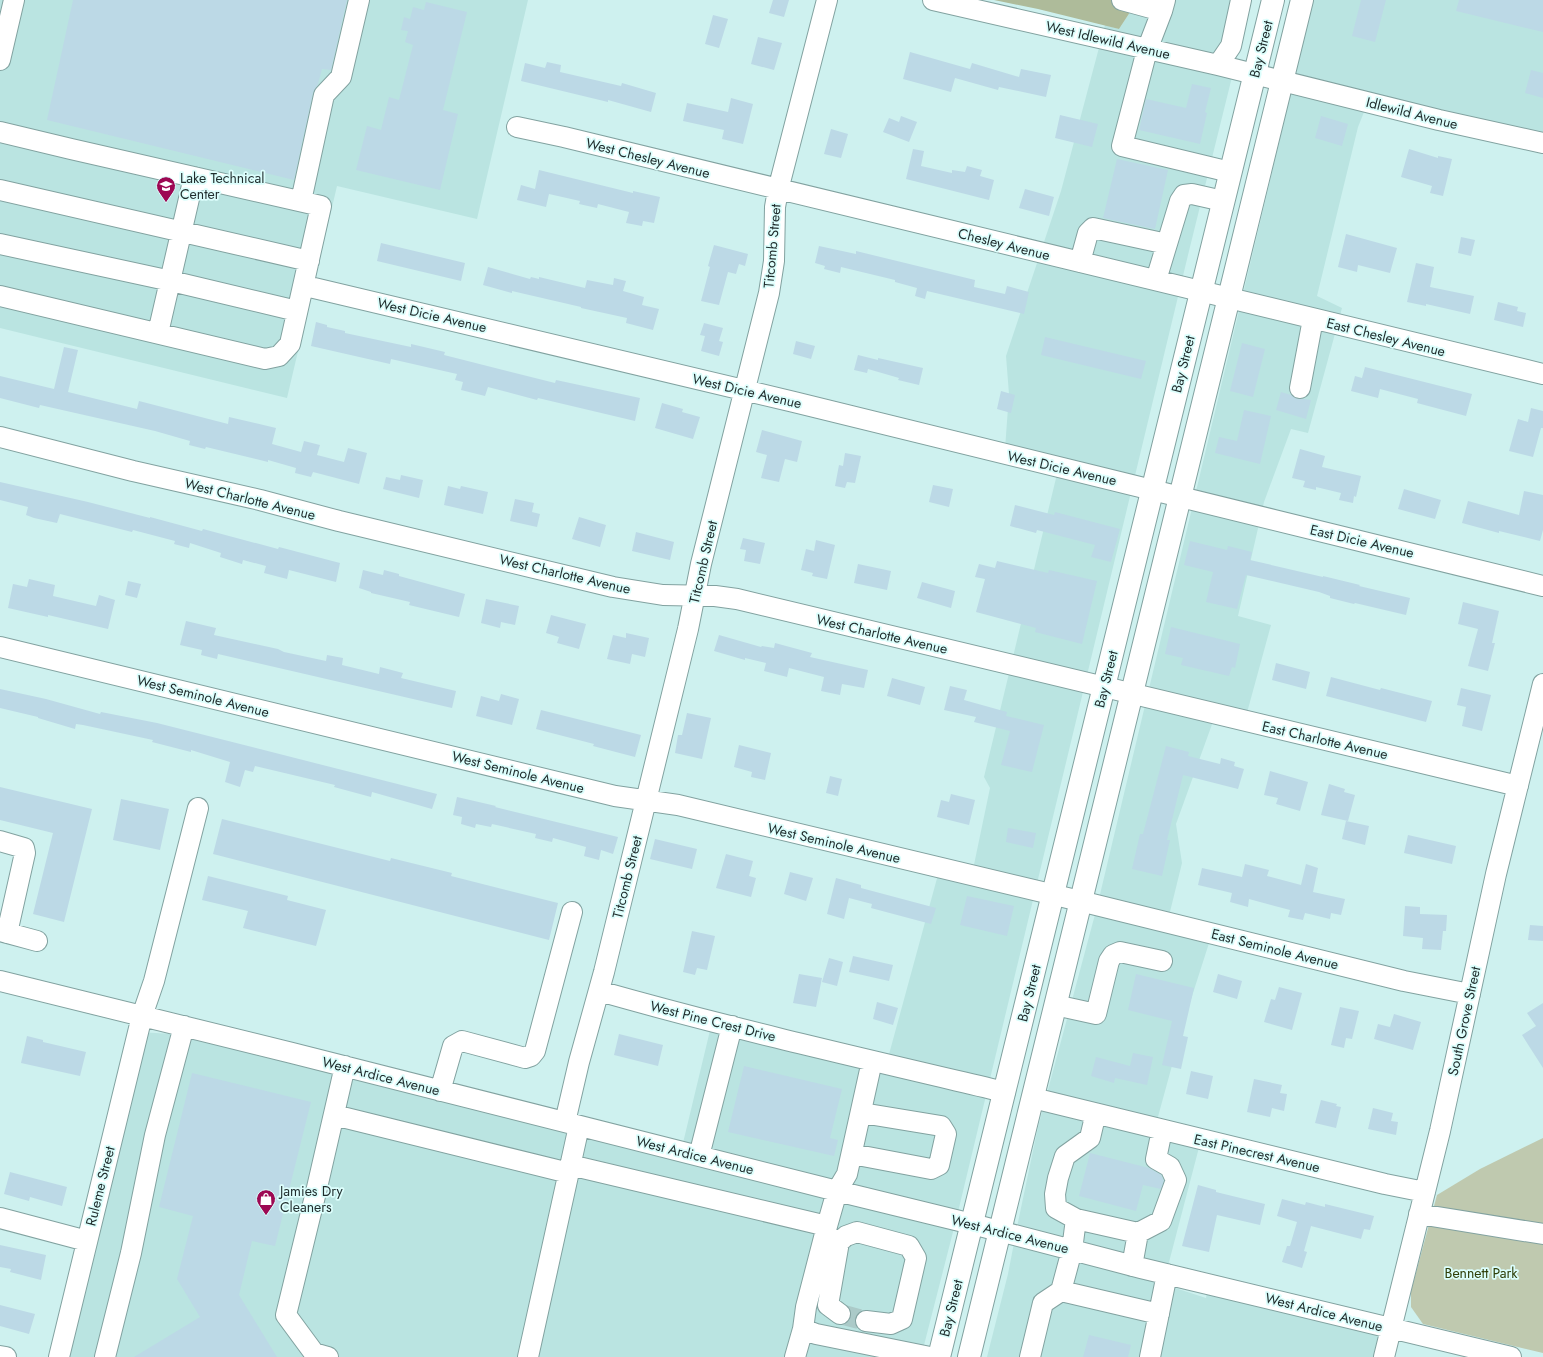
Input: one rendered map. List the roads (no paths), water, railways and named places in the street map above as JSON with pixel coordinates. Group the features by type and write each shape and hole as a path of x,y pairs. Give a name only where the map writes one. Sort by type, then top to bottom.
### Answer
{"main road":[{"name":"Bay Street","path":"939,1357 1005,1092 1045,893 1104,687 1273,0"},
{"name":"Bay Street","path":"969,1357 1302,0"}],"street":[{"path":"0,60 14,0"},
{"path":"301,201 324,95 341,77 359,0"},
{"name":"Titcomb Street","path":"528,1357 569,1169 578,1062 599,991 743,391 768,293 774,261 775,207 778,190 827,0"},
{"name":"West Idlewild Avenue","path":"932,0 1282,81"},
{"path":"1122,0 1164,5 1147,50 1122,146 1230,172"},
{"path":"1218,65 1230,46 1241,0"},
{"name":"Idlewild Avenue","path":"1282,81 1439,120 1543,143"},
{"name":"West Chesley Avenue","path":"517,127 564,137 778,190"},
{"path":"0,132 71,150 321,206 290,344 279,356 265,359 0,296"},
{"path":"158,333 194,177"},
{"path":"0,190 309,261"},
{"name":"Chesley Avenue","path":"778,190 1230,298"},
{"path":"1156,280 1180,201 1184,196 1192,194 1223,201"},
{"path":"1080,262 1088,232 1093,228 1167,244"},
{"path":"0,244 171,281 297,311"},
{"name":"West Dicie Avenue","path":"314,288 471,324 1180,496"},
{"name":"East Chesley Avenue","path":"1230,298 1543,374"},
{"path":"1300,388 1313,319"},
{"name":"West Charlotte Avenue","path":"0,438 613,587 663,595 694,597 715,596 737,599 1132,694"},
{"name":"East Dicie Avenue","path":"1180,496 1284,523 1411,552 1543,586"},
{"name":"West Seminole Avenue","path":"0,647 616,796 678,805 1080,901"},
{"name":"South Grove Street","path":"1384,1357 1425,1192 1496,874 1543,684"},
{"name":"East Charlotte Avenue","path":"1132,694 1518,786"},
{"name":"Ruleme Street","path":"59,1357 142,1016 154,981 198,808"},
{"path":"0,841 20,846 24,848 25,853 3,932 37,941"},
{"name":"East Seminole Avenue","path":"1080,901 1396,979 1470,994"},
{"path":"440,1091 453,1046 456,1043 462,1041 525,1058 531,1056 536,1051 572,912"},
{"path":"1055,1005 1096,1014 1110,961 1113,955 1120,952 1162,961"},
{"name":"West Ardice Avenue","path":"0,981 345,1066 1000,1231 1132,1266 1511,1357"},
{"name":"West Pine Crest Drive","path":"599,991 872,1061 1005,1092"},
{"path":"105,1357 131,1253 154,1135 184,1026"},
{"path":"699,1156 732,1026"},
{"path":"840,1314 828,1305 830,1235 837,1191 848,1174 872,1061"},
{"path":"328,1357 314,1353 286,1315 345,1066"},
{"name":"East Pinecrest Avenue","path":"1033,1098 1385,1184 1425,1192"},
{"path":"852,1154 931,1170 939,1165 946,1134 941,1126 862,1112"},
{"path":"1090,1112 1094,1121 1090,1138 1065,1156 1055,1194 1056,1208 1064,1214 1076,1219 1138,1233 1161,1221 1176,1180 1170,1167 1156,1159 1162,1130"},
{"path":"334,1115 569,1169 830,1235 846,1236 857,1232 909,1246 916,1258 902,1319 890,1324 874,1322 874,1346"},
{"path":"1419,1214 1543,1234"},
{"path":"0,1218 87,1240"},
{"path":"1030,1357 1042,1303 1062,1290 1072,1250 1076,1219"},
{"path":"1132,1266 1138,1233"},
{"path":"796,1357 806,1307 830,1235"},
{"path":"1151,1357 1167,1274"},
{"path":"1062,1290 1159,1314"},
{"path":"803,1328 816,1334 930,1357"},
{"path":"0,1356 6,1357"}],"tunnel":[{"path":"840,1314 866,1321"}],"place":[{"name":"Lake Technical Center","path":"166,203"},
{"name":"Jamies Dry Cleaners","path":"266,1216"}],"park label":[{"name":"Bennett Park","path":"1481,1273"}]}
